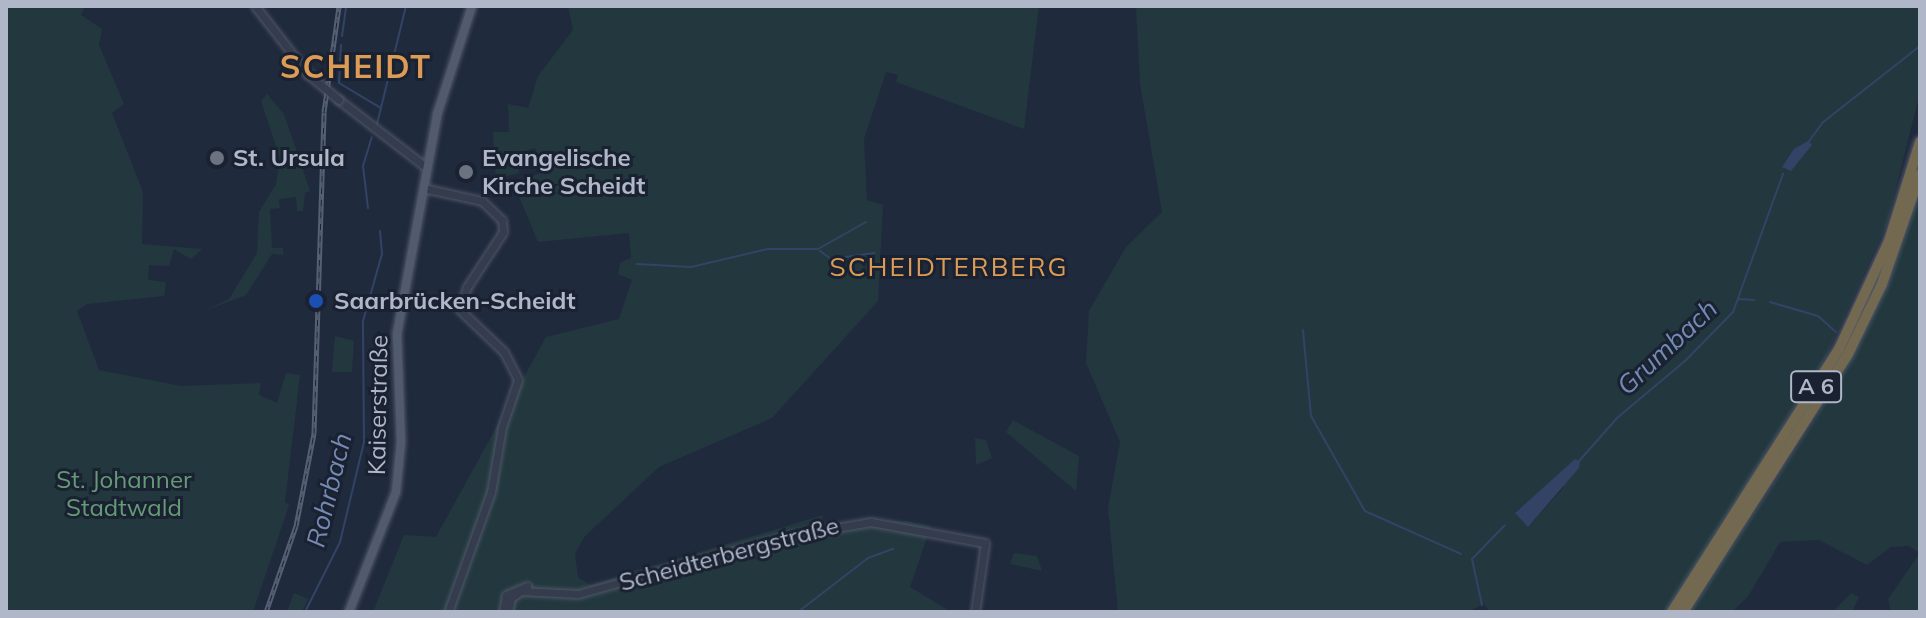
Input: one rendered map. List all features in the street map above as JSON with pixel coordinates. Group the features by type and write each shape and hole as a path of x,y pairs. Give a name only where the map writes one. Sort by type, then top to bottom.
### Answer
{"highway":[{"name":"A 6","path":"1672,612 1844,340 1889,241 1920,142"},
{"name":"A 6","path":"1683,612 1848,354 1882,284 1920,174"}],"main road":[{"name":"Kaiserstraße","path":"349,612 384,530 397,483 397,334 444,90 472,6"}],"street":[{"path":"255,6 308,74 427,168"},
{"path":"423,188 482,201 502,220 503,232 467,287 460,310 504,352 518,380 502,427 491,492 448,612"},
{"name":"Scheidterbergstraße","path":"506,612 511,598 521,591 564,595 844,523 933,531 985,544 975,612"}],"green space":[{"name":"St. Johanner Stadtwald","path":"6,6 85,6 81,15 102,29 99,45 124,104 112,113 143,192 142,244 202,249 191,259 174,249 169,266 149,265 148,280 166,282 164,296 87,304 77,311 99,370 181,386 261,383 259,395 277,403 286,373 300,375 285,502 289,505 253,612 6,612"},
{"path":"568,6 1039,6 1024,129 896,82 898,75 886,72 864,139 867,200 883,205 878,301 772,418 659,467 584,537 575,554 578,578 591,585 823,515 822,523 907,521 931,526 910,587 951,612 373,612 404,535 436,537 546,337 619,319 632,280 618,274 620,263 631,258 629,233 538,242 513,182 544,172 535,148 515,154 519,173 496,179 493,132 509,132 508,104 528,108 538,76 573,30"},
{"path":"1136,6 1920,6 1920,93 1887,223 1826,357 1667,612 1490,612 1484,604 1467,612 1118,612 1108,508 1120,442 1086,363 1089,311 1126,247 1162,212 1140,84","holes":["1564,487 1528,527 1515,512 1544,489"]},
{"path":"267,94 284,114 310,191 305,193 303,211 297,211 296,197 279,199 280,208 270,209 272,248 283,248 283,255 272,254 246,295 204,311 229,299 257,253 259,212 276,184 280,158 261,101"},
{"path":"1920,183 1920,553 1909,546 1891,547 1867,565 1819,540 1780,542 1749,595 1732,612 1690,612 1815,420 1856,348"},
{"path":"335,336 354,341 352,372 332,372"},
{"path":"1013,420 1079,456 1076,491 1006,432"},
{"path":"975,438 986,440 992,458 976,465"},
{"path":"1014,553 1037,556 1042,571 1010,564"},
{"path":"1920,553 1920,612 1891,612 1888,599"},
{"path":"294,593 308,599 302,612 287,612"},
{"path":"1851,593 1859,597 1852,612 1833,612"}],"water":[{"path":"1808,141 1812,145 1791,171 1782,167 1794,149"},
{"path":"1575,459 1580,461 1579,468 1528,527 1515,513"}],"waterway":[{"path":"342,36 346,6"},
{"name":"Rohrbach","path":"377,124 406,6"},
{"path":"341,45 339,83 381,108"},
{"name":"Grumbach","path":"1807,144 1822,123 1920,46"},
{"name":"Rohrbach","path":"368,208 363,166 372,137"},
{"name":"Grumbach","path":"1580,460 1617,418 1685,361 1733,312 1783,174"},
{"path":"637,264 691,267 768,249 818,249 866,222"},
{"name":"Rohrbach","path":"305,612 340,542 364,442 363,321 382,254 380,231"},
{"path":"820,251 831,259 875,253"},
{"path":"1739,299 1754,300"},
{"path":"1770,302 1818,316 1836,332"},
{"path":"1303,330 1311,416 1365,511 1461,554"},
{"name":"Grumbach","path":"1482,605 1472,559 1505,525"},
{"path":"798,612 868,558 893,549"}],"railway":[{"path":"266,612 296,526 314,433 324,112 339,6"}],"place":[{"name":"St. Ursula","path":"217,158"},
{"name":"Evangelische Kirche Scheidt","path":"466,172"},
{"name":"Saarbrücken-Scheidt","path":"316,301"}],"district":[{"name":"SCHEIDT","path":"356,66"},
{"name":"SCHEIDTERBERG","path":"949,267"}]}
